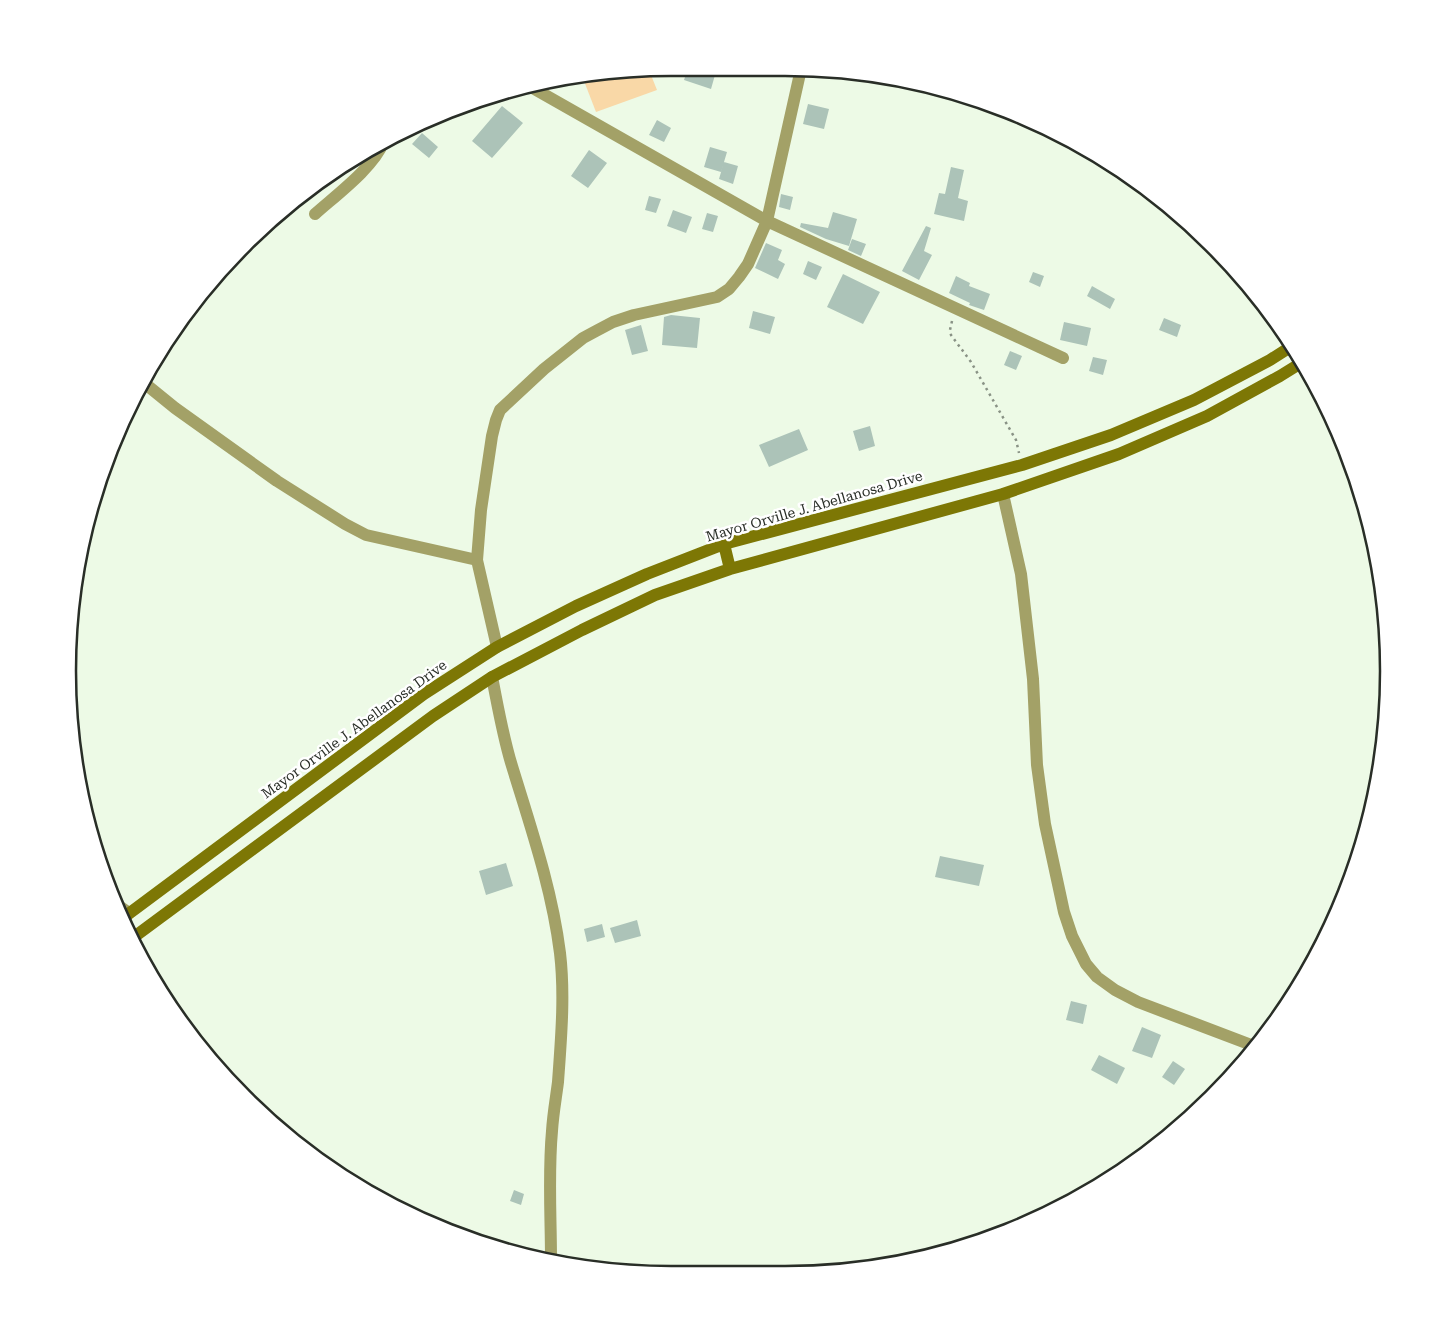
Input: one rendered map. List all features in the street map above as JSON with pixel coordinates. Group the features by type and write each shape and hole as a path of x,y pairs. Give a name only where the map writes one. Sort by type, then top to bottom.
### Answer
{"main road":[{"name":"Mayor Orville J. Abellanosa Drive","path":"129,914 424,694 497,647 594,598 647,574 724,544 1022,465 1112,435 1194,400 1286,350"},
{"path":"138,934 434,716 492,677 582,630 655,595 730,569 1002,494 1119,454 1207,416 1295,366"},
{"path":"724,544 730,569"},
{"path":"324,769 338,788"}],"street":[{"path":"497,647 477,560 481,510 492,436 500,410 544,369 583,338 612,322 634,315 717,297 729,289 748,264 767,221 798,77"},
{"path":"540,91 767,221 1063,358"},
{"path":"315,214 358,176 376,155"},
{"path":"149,387 175,408 277,480 345,524 366,535 477,560"},
{"path":"1002,494 1021,574 1034,679 1037,765 1045,824 1062,905 1072,936 1086,964 1097,977 1115,990 1138,1002 1248,1044"},
{"path":"492,677 512,766 524,800 548,887 560,954 561,1038 552,1129 550,1174 551,1253"}],"path":[{"path":"956,307 951,323 951,335 970,362 1016,440 1022,465"}],"shaded area":[{"path":"652,77 657,90 596,112 585,83"}],"building":[{"path":"685,76 715,76 711,89 684,80"},
{"path":"808,104 829,109 824,129 803,124"},
{"path":"502,106 523,123 492,158 472,141"},
{"path":"657,120 671,128 664,142 649,135"},
{"path":"422,133 438,147 429,158 412,144"},
{"path":"710,147 727,152 721,172 704,167"},
{"path":"589,150 607,163 588,188 571,176"},
{"path":"724,162 738,166 733,184 719,179"},
{"path":"951,167 964,170 958,198 968,201 964,221 934,214 939,193 945,194"},
{"path":"781,194 793,197 790,210 779,207"},
{"path":"649,196 661,199 656,213 645,210"},
{"path":"673,210 692,217 686,233 667,226"},
{"path":"833,212 857,219 849,246 826,239 800,227 801,223 828,228"},
{"path":"707,213 718,216 713,232 702,229"},
{"path":"926,226 931,228 924,251 932,255 919,280 902,271"},
{"path":"852,239 866,244 861,256 848,250"},
{"path":"766,243 782,250 778,260 785,264 778,279 755,268"},
{"path":"808,261 822,267 816,280 803,274"},
{"path":"1033,272 1044,276 1040,287 1029,282"},
{"path":"843,274 880,292 863,324 827,307"},
{"path":"956,276 970,283 969,286 990,294 984,310 969,305 970,303 949,293"},
{"path":"1092,286 1115,299 1110,309 1087,296"},
{"path":"753,311 775,317 770,334 749,328"},
{"path":"671,315 700,318 697,348 662,345 664,317"},
{"path":"1164,318 1181,325 1177,337 1159,330"},
{"path":"1064,322 1091,328 1087,346 1060,340"},
{"path":"641,325 648,351 632,355 625,330"},
{"path":"1010,351 1022,356 1016,370 1004,365"},
{"path":"1093,357 1107,360 1103,375 1089,371"},
{"path":"870,426 875,446 859,451 853,431"},
{"path":"799,429 808,450 769,467 759,445"},
{"path":"940,856 984,865 979,886 935,877"},
{"path":"506,863 513,886 486,895 479,871"},
{"path":"637,920 641,936 615,943 610,928"},
{"path":"602,924 605,937 587,942 584,929"},
{"path":"1071,1001 1087,1005 1083,1024 1066,1020"},
{"path":"1142,1027 1161,1035 1152,1058 1132,1051"},
{"path":"1099,1055 1125,1068 1117,1084 1091,1070"},
{"path":"1173,1061 1185,1069 1174,1085 1162,1077"},
{"path":"514,1190 524,1194 521,1205 510,1201"}]}
